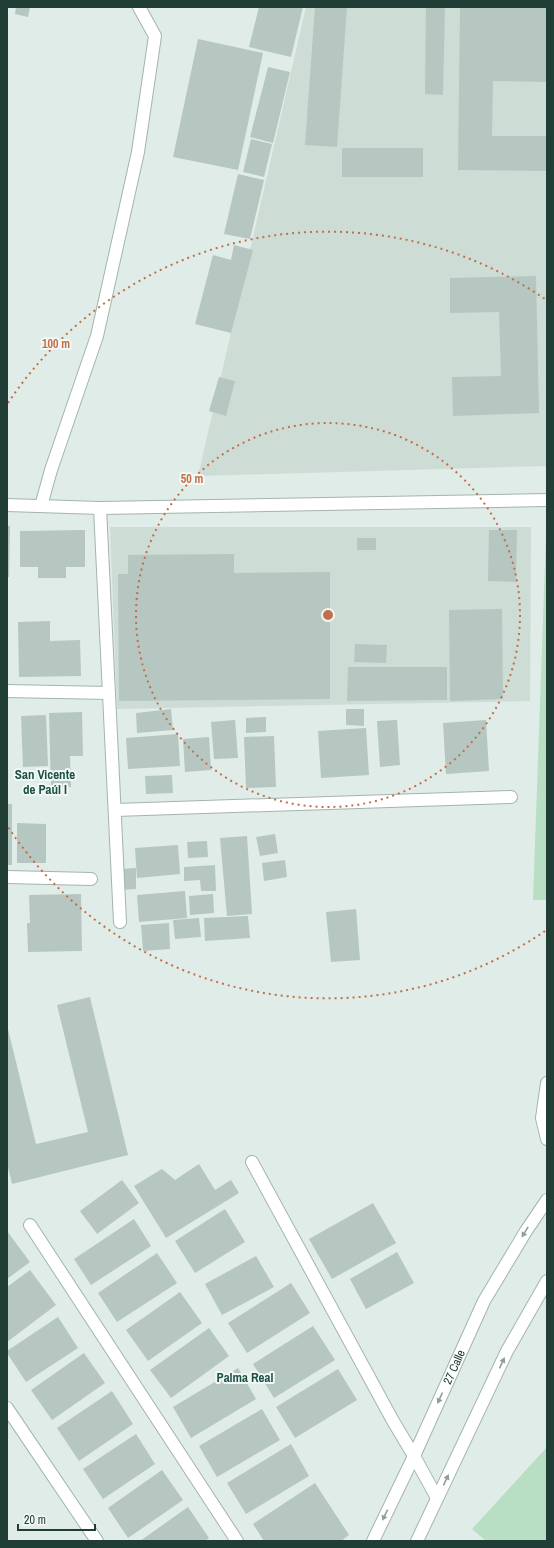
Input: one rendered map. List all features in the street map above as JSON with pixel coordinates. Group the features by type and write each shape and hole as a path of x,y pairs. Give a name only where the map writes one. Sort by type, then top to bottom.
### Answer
{"street":[{"path":"41,506 51,470 97,336 138,152 155,36 139,7"},
{"path":"7,505 100,508 547,500"},
{"path":"100,508 120,922"},
{"path":"7,691 109,693"},
{"path":"115,810 511,797"},
{"path":"7,877 91,878"},
{"path":"547,1083 542,1118 547,1140"},
{"path":"252,1162 393,1421 437,1498"},
{"name":"27 Calle","path":"373,1541 414,1456 484,1301 526,1231 547,1200"},
{"path":"30,1225 237,1541"},
{"path":"417,1541 507,1351 547,1281"},
{"path":"7,1408 97,1541"}],"shaded area":[{"path":"306,7 547,7 547,466 198,476"},
{"path":"110,527 531,527 530,701 117,709"}],"green space":[{"path":"546,534 547,900 533,900"},
{"path":"547,1447 547,1541 486,1541 472,1529"}],"building":[{"path":"16,7 30,7 28,17 15,14"},
{"path":"259,7 303,7 291,57 249,47"},
{"path":"315,7 347,7 337,147 305,145"},
{"path":"426,7 445,7 443,95 425,94"},
{"path":"460,7 547,7 547,82 493,81 492,136 547,136 547,171 458,170"},
{"path":"198,39 263,53 238,170 173,157"},
{"path":"268,67 290,72 273,143 250,137"},
{"path":"251,139 272,144 264,177 243,172"},
{"path":"342,148 423,148 423,177 342,177"},
{"path":"238,174 264,180 250,239 224,234"},
{"path":"234,245 253,250 231,333 195,324 213,255 231,260"},
{"path":"536,276 539,413 453,416 452,377 501,376 499,312 450,313 450,278"},
{"path":"219,377 235,381 226,416 209,411"},
{"path":"7,526 10,526 9,577 7,577"},
{"path":"85,530 85,567 66,567 66,578 38,578 38,567 20,567 20,531"},
{"path":"489,530 517,530 516,582 488,581"},
{"path":"357,538 376,538 376,550 357,550"},
{"path":"234,554 234,573 330,572 330,699 119,701 118,574 128,574 128,555"},
{"path":"502,609 503,699 450,701 449,610"},
{"path":"50,621 50,641 80,640 81,676 19,677 18,622"},
{"path":"355,644 387,645 386,663 354,662"},
{"path":"348,667 447,667 447,700 347,701"},
{"path":"171,709 173,730 137,733 136,713"},
{"path":"346,709 364,709 364,726 346,725"},
{"path":"82,712 83,756 70,756 71,787 51,788 49,713"},
{"path":"46,715 48,766 23,767 21,716"},
{"path":"266,717 266,732 246,733 246,718"},
{"path":"235,720 238,758 214,759 211,722"},
{"path":"397,720 400,765 380,767 377,721"},
{"path":"486,720 489,771 446,774 443,723"},
{"path":"366,728 369,775 321,778 318,731"},
{"path":"178,734 180,766 128,769 126,738"},
{"path":"274,736 276,787 246,788 244,737"},
{"path":"209,737 211,770 185,772 183,739"},
{"path":"172,775 173,793 146,794 145,776"},
{"path":"7,804 12,804 12,865 7,865"},
{"path":"17,823 46,824 46,863 17,863"},
{"path":"275,834 278,853 260,856 256,837"},
{"path":"247,836 252,914 227,916 220,838"},
{"path":"207,841 208,857 188,858 187,842"},
{"path":"178,845 180,874 137,878 135,848"},
{"path":"285,860 287,877 264,881 262,863"},
{"path":"215,865 216,891 201,891 200,880 184,881 184,867"},
{"path":"136,868 136,889 120,890 119,869"},
{"path":"185,891 187,918 139,922 137,895"},
{"path":"81,894 82,951 28,952 27,923 30,923 29,895"},
{"path":"213,894 214,913 190,915 189,896"},
{"path":"356,909 360,960 331,962 326,912"},
{"path":"248,916 250,938 205,941 204,918"},
{"path":"199,918 201,937 175,939 173,920"},
{"path":"169,923 170,949 143,951 141,925"},
{"path":"90,997 128,1155 12,1184 7,1163 7,1025 36,1144 88,1132 57,1005"},
{"path":"199,1164 215,1190 231,1180 239,1193 166,1238 134,1186 162,1169 175,1180"},
{"path":"122,1180 139,1203 97,1234 80,1211"},
{"path":"373,1203 396,1243 332,1279 309,1239"},
{"path":"225,1209 245,1242 195,1273 175,1241"},
{"path":"134,1219 151,1246 91,1285 74,1259"},
{"path":"7,1231 30,1262 7,1279"},
{"path":"397,1252 414,1283 366,1309 350,1279"},
{"path":"157,1253 177,1283 117,1322 98,1293"},
{"path":"256,1256 274,1287 222,1315 205,1284"},
{"path":"30,1270 56,1305 7,1342 7,1287"},
{"path":"291,1283 310,1313 247,1353 228,1323"},
{"path":"180,1292 202,1323 148,1361 126,1330"},
{"path":"58,1317 78,1348 26,1382 7,1351"},
{"path":"313,1326 335,1360 274,1398 253,1364"},
{"path":"209,1328 229,1356 171,1398 150,1370"},
{"path":"84,1353 105,1383 52,1420 31,1390"},
{"path":"238,1368 256,1399 191,1438 173,1407"},
{"path":"338,1369 357,1400 295,1438 276,1407"},
{"path":"112,1391 133,1424 79,1461 57,1428"},
{"path":"262,1409 280,1440 217,1477 199,1446"},
{"path":"136,1434 155,1464 103,1499 83,1469"},
{"path":"291,1444 309,1476 246,1514 227,1483"},
{"path":"162,1470 183,1500 128,1538 108,1508"},
{"path":"315,1483 349,1535 341,1541 264,1541 253,1524"},
{"path":"188,1507 209,1538 205,1541 140,1541"}],"district":[{"name":"San Vicente de Paúl I","path":"45,782"},
{"name":"Palma Real","path":"245,1377"}]}
